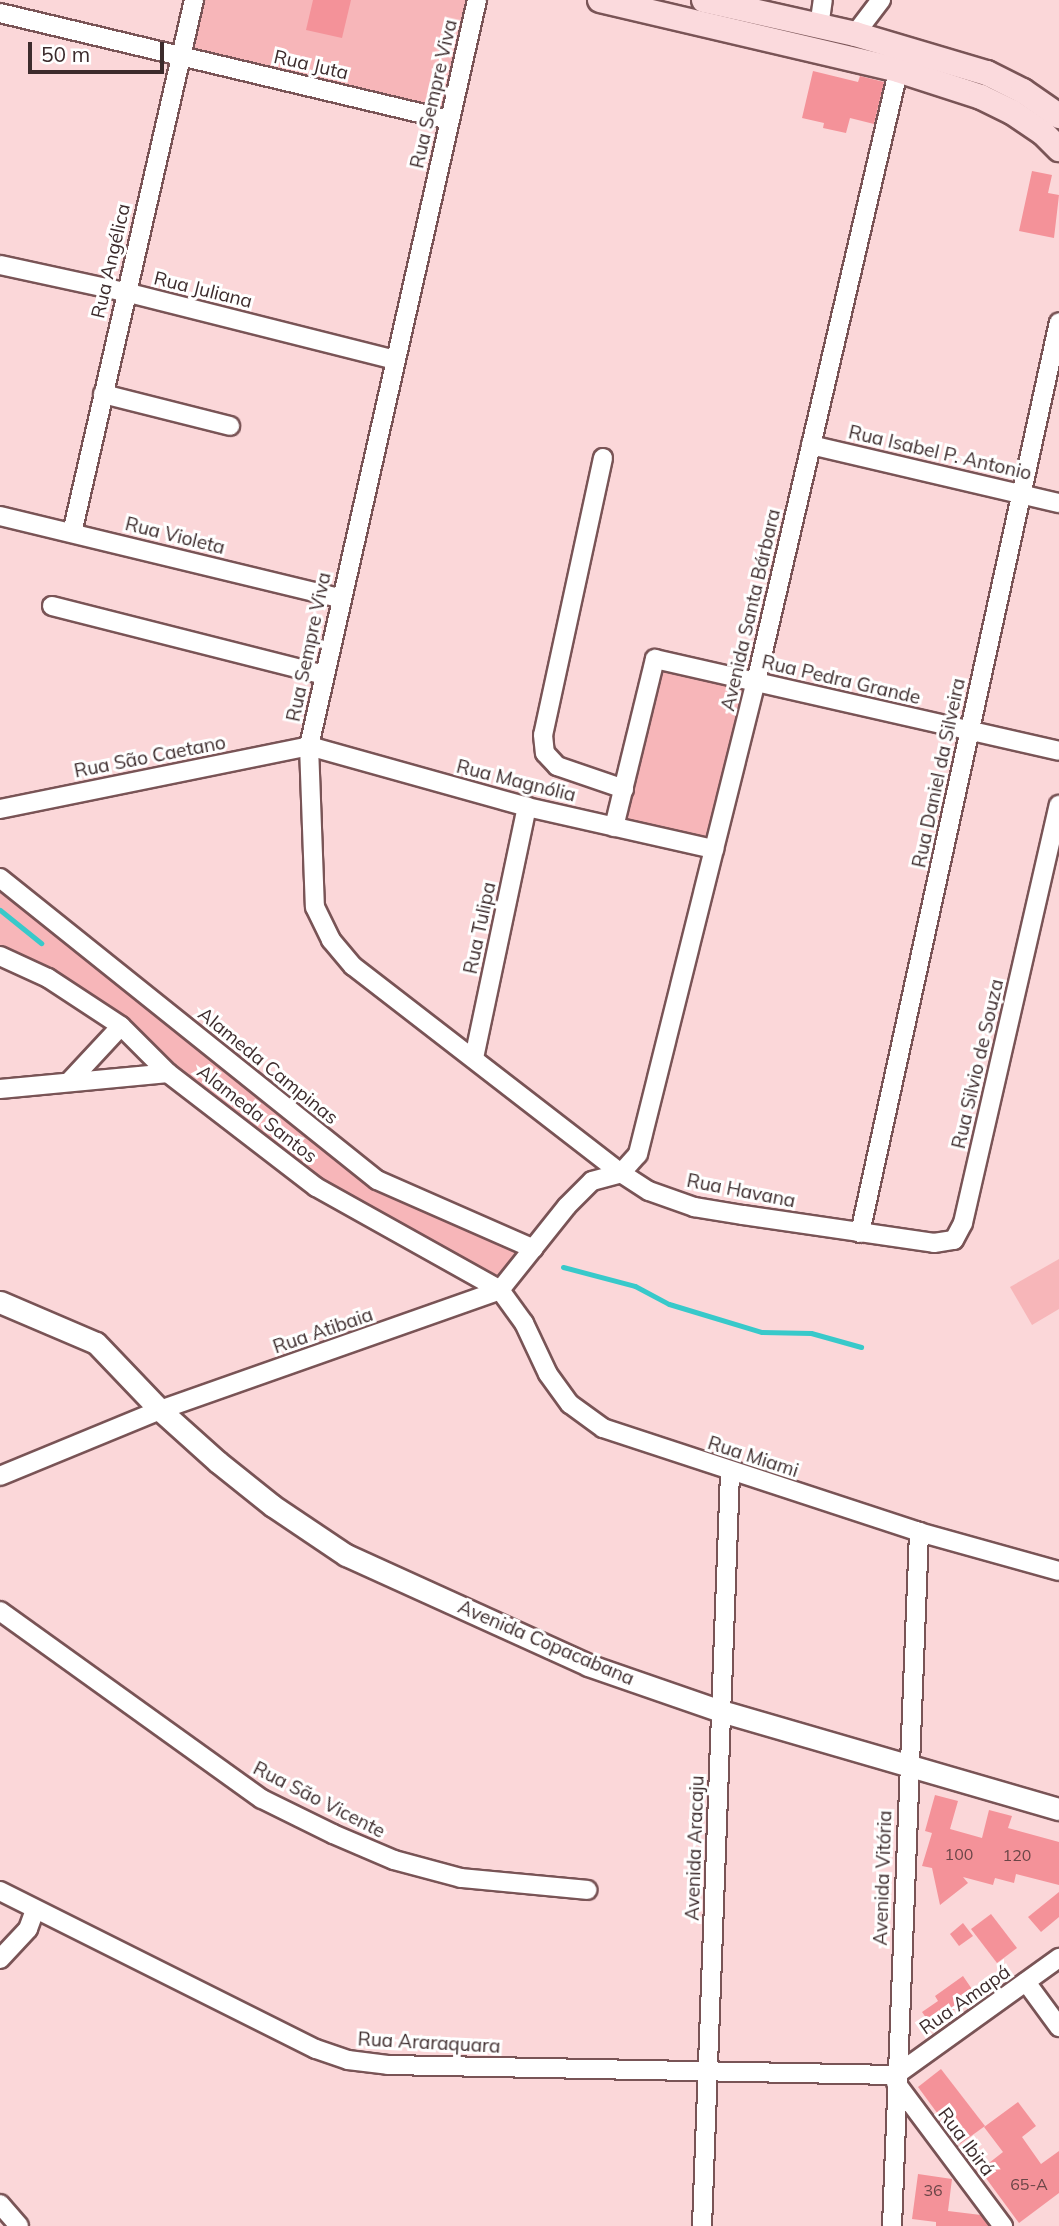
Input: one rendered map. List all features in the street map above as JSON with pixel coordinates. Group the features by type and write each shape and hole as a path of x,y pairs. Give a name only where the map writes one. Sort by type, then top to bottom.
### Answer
{"main road":[{"path":"600,0 901,59 987,73 1023,91 1059,116"},
{"path":"704,0 855,34 1012,112 1043,133 1059,149"}],"street":[{"name":"Rua Angélica","path":"72,533 125,292 194,0"},
{"name":"Rua Sempre Viva","path":"477,0 309,746 315,907 331,940 353,966 621,1173"},
{"path":"819,27 823,0"},
{"path":"855,34 881,0"},
{"name":"Rua Juta","path":"0,13 449,120"},
{"name":"Avenida Santa Bárbara","path":"621,1173 638,1154 715,849 901,59"},
{"name":"Rua Juliana","path":"2,263 396,360"},
{"name":"Rua Daniel da Silveira","path":"860,1233 1059,322"},
{"path":"103,394 230,426"},
{"name":"Rua Isabel P. Antonio","path":"811,445 1059,503"},
{"path":"603,458 544,744 545,753 556,766 624,789 614,827"},
{"name":"Rua Violeta","path":"0,516 341,598"},
{"path":"52,606 324,675"},
{"name":"Rua Pedra Grande","path":"624,789 655,659 1059,751"},
{"name":"Rua Magnólia","path":"309,746 527,807 715,849"},
{"name":"Rua São Caetano","path":"0,809 309,746"},
{"name":"Rua Silvio de Souza","path":"860,1233 934,1242 954,1240 963,1223 1059,804"},
{"name":"Rua Tulipa","path":"474,1058 527,807"},
{"name":"Alameda Campinas","path":"0,878 377,1180 534,1249"},
{"name":"Alameda Santos","path":"0,956 48,978 121,1026 168,1073 316,1187 500,1290"},
{"path":"69,1082 121,1026"},
{"path":"0,1089 168,1073"},
{"path":"500,1290 567,1206 592,1181 621,1173"},
{"name":"Rua Havana","path":"621,1173 649,1191 694,1207 860,1233"},
{"name":"Rua Atibaia","path":"0,1476 159,1410 500,1290"},
{"name":"Rua Miami","path":"500,1290 524,1323 548,1374 570,1404 603,1428 919,1532 1059,1571"},
{"name":"Avenida Copacabana","path":"0,1302 96,1343 159,1410 273,1506 346,1555 588,1665 721,1711 1059,1810"},
{"name":"Avenida Aracaju","path":"702,2226 730,1472"},
{"name":"Avenida Vitória","path":"892,2226 919,1532"},
{"name":"Rua São Vicente","path":"0,1611 262,1799 333,1835 394,1860 461,1878 587,1890"},
{"name":"Rua Araraquara","path":"0,1891 316,2049 348,2060 388,2065 896,2079"},
{"path":"0,1959 22,1936 35,1910"},
{"name":"Rua Amapá","path":"896,2079 1059,1958"},
{"path":"1026,1982 1059,2027"},
{"name":"Rua Ibirá","path":"896,2079 1003,2226"},
{"path":"0,2204 19,2226"}],"shaded area":[{"path":"200,0 469,0 444,112 188,50"},
{"path":"655,659 756,682 714,849 614,827"},
{"path":"0,878 343,1153 534,1249 500,1290 316,1187 121,1026 0,956"},
{"path":"1059,1259 1059,1309 1032,1325 1010,1287"}],"building":[{"path":"313,0 351,0 342,38 306,30"},
{"path":"813,71 858,82 860,76 884,82 874,124 850,118 846,133 823,128 824,123 802,118"},
{"path":"1032,171 1052,175 1048,193 1059,195 1054,238 1019,231"},
{"path":"935,1795 958,1801 950,1829 982,1838 989,1810 1012,1816 1008,1828 1059,1842 1059,1885 1016,1874 1014,1883 995,1878 993,1885 963,1877 968,1883 940,1905 932,1868 922,1866 932,1833 925,1831"},
{"path":"1059,1892 1059,1917 1041,1932 1028,1917"},
{"path":"991,1914 1017,1948 997,1963 971,1929"},
{"path":"963,1923 973,1936 959,1946 950,1934"},
{"path":"963,1976 976,1995 931,2025 922,2012 938,2001 935,1996"},
{"path":"941,2069 985,2126 960,2144 918,2087"},
{"path":"1018,2102 1036,2126 1022,2137 1041,2164 1059,2151 1059,2193 1019,2223 980,2170 1003,2152 984,2127"},
{"path":"918,2174 952,2179 948,2211 981,2215 989,2226 936,2226 936,2222 912,2219"}],"waterway":[{"path":"0,910 41,943"},
{"path":"563,1267 635,1286 669,1304 762,1332 811,1333 861,1347"}]}
